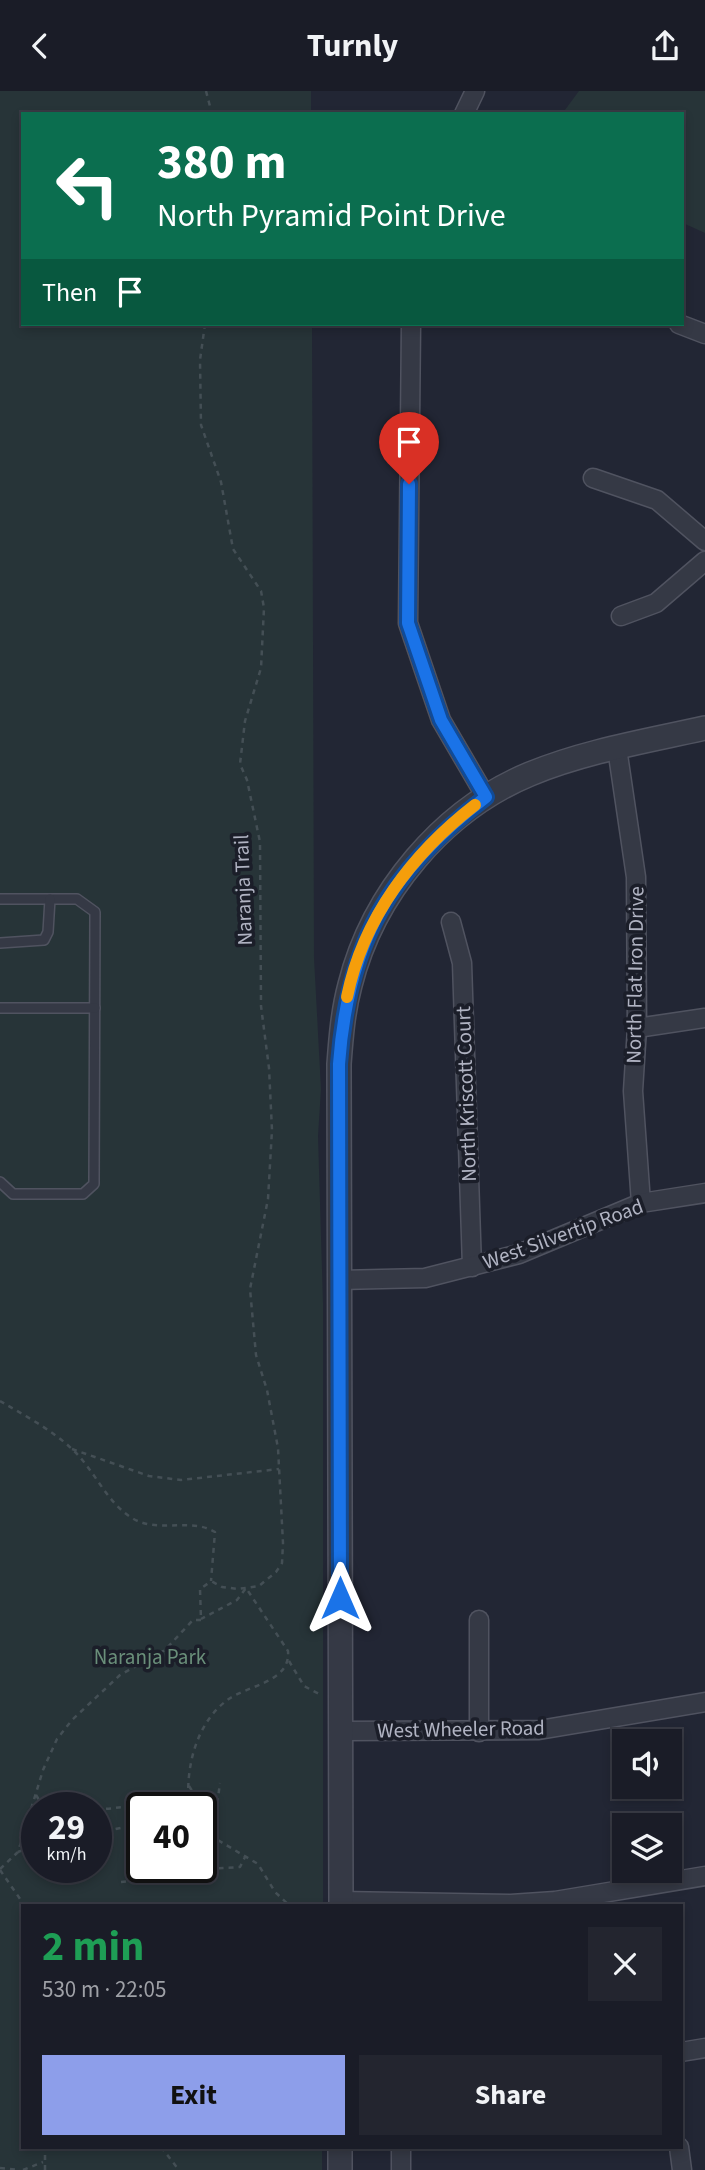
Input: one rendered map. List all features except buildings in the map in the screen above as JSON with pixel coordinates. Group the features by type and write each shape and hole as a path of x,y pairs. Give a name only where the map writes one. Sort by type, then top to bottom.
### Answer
{"street":[{"path":"465,112 475,91"},
{"path":"411,326 408,623 441,720 486,797"},
{"path":"684,326 705,334"},
{"path":"593,478 657,500 705,541"},
{"path":"621,617 656,603 705,561"},
{"path":"705,728 551,766 486,797 456,820 400,878 364,942 350,984 339,1064 341,1903 511,1904 555,1901 705,1876"},
{"name":"North Flat Iron Drive","path":"617,748 636,877 636,1028 632,1091 640,1203"},
{"name":"North Kriscott Court","path":"451,922 463,963 471,1267"},
{"path":"636,1028 705,1018"},
{"name":"West Silvertip Road","path":"339,1280 425,1279 519,1254 640,1203 705,1193"},
{"path":"479,1620 479,1732"},
{"name":"West Wheeler Road","path":"341,1731 539,1730 705,1702"},
{"path":"638,1887 641,1904"},
{"path":"683,2052 705,2048"},
{"path":"340,2149 340,2170"},
{"path":"401,2149 401,2170"},
{"path":"679,2149 682,2170"}],"lane":[{"path":"0,899 77,899 94,912 94,1184 83,1194 13,1194 0,1182"},
{"path":"0,943 44,940 48,932 50,899"},
{"path":"0,1008 94,1009"}],"path":[{"path":"206,91 211,112"},
{"name":"Naranja Trail","path":"37,1792 57,1739 72,1720 120,1675 165,1650 193,1620 201,1620 237,1600 246,1588 259,1585 276,1572 282,1563 275,1429 256,1355 250,1289 268,1199 272,1130 261,1006 260,842 247,780 240,764 245,721 261,668 264,608 261,591 233,549 221,482 201,425 200,360 205,326"},
{"path":"0,1401 72,1449 149,1476 181,1481 279,1469"},
{"path":"72,1449 122,1511 134,1519 146,1525 205,1526 215,1532 211,1581 200,1589 201,1620"},
{"path":"211,1581 222,1587 246,1588 288,1651 289,1661 304,1686 312,1693 324,1696"},
{"path":"189,1792 199,1730 226,1700 282,1673 289,1661"},
{"path":"189,1786 205,1811 211,1813 216,1812 220,1783"},
{"path":"217,1840 258,1864 275,1892 288,1904"},
{"name":"Naranja Trail","path":"19,1852 21,1845"},
{"path":"19,1852 0,1870 24,1904"},
{"path":"121,1882 148,1879 167,1882 208,1870 231,1870 240,1867 245,1857"},
{"path":"45,2149 45,2170"},
{"path":"163,2149 179,2170"},
{"path":"0,2168 21,2170 44,2161"}],"green space":[{"name":"Naranja Park","path":"0,91 311,91 311,112 21,112 21,326 312,326 314,958 321,1089 318,1136 323,1303 323,1904 21,1904 21,2149 322,2149 322,2170 0,2170"},
{"path":"579,91 705,91 705,233 684,223 684,112 563,112"}],"slow traffic":[{"path":"347,997 364,942 400,878 420,855 475,805"}],"route":[{"path":"340,1598 339,1064 343,1020 350,984 364,942 400,878 456,820 486,797 441,720 408,623 409,484"}]}
